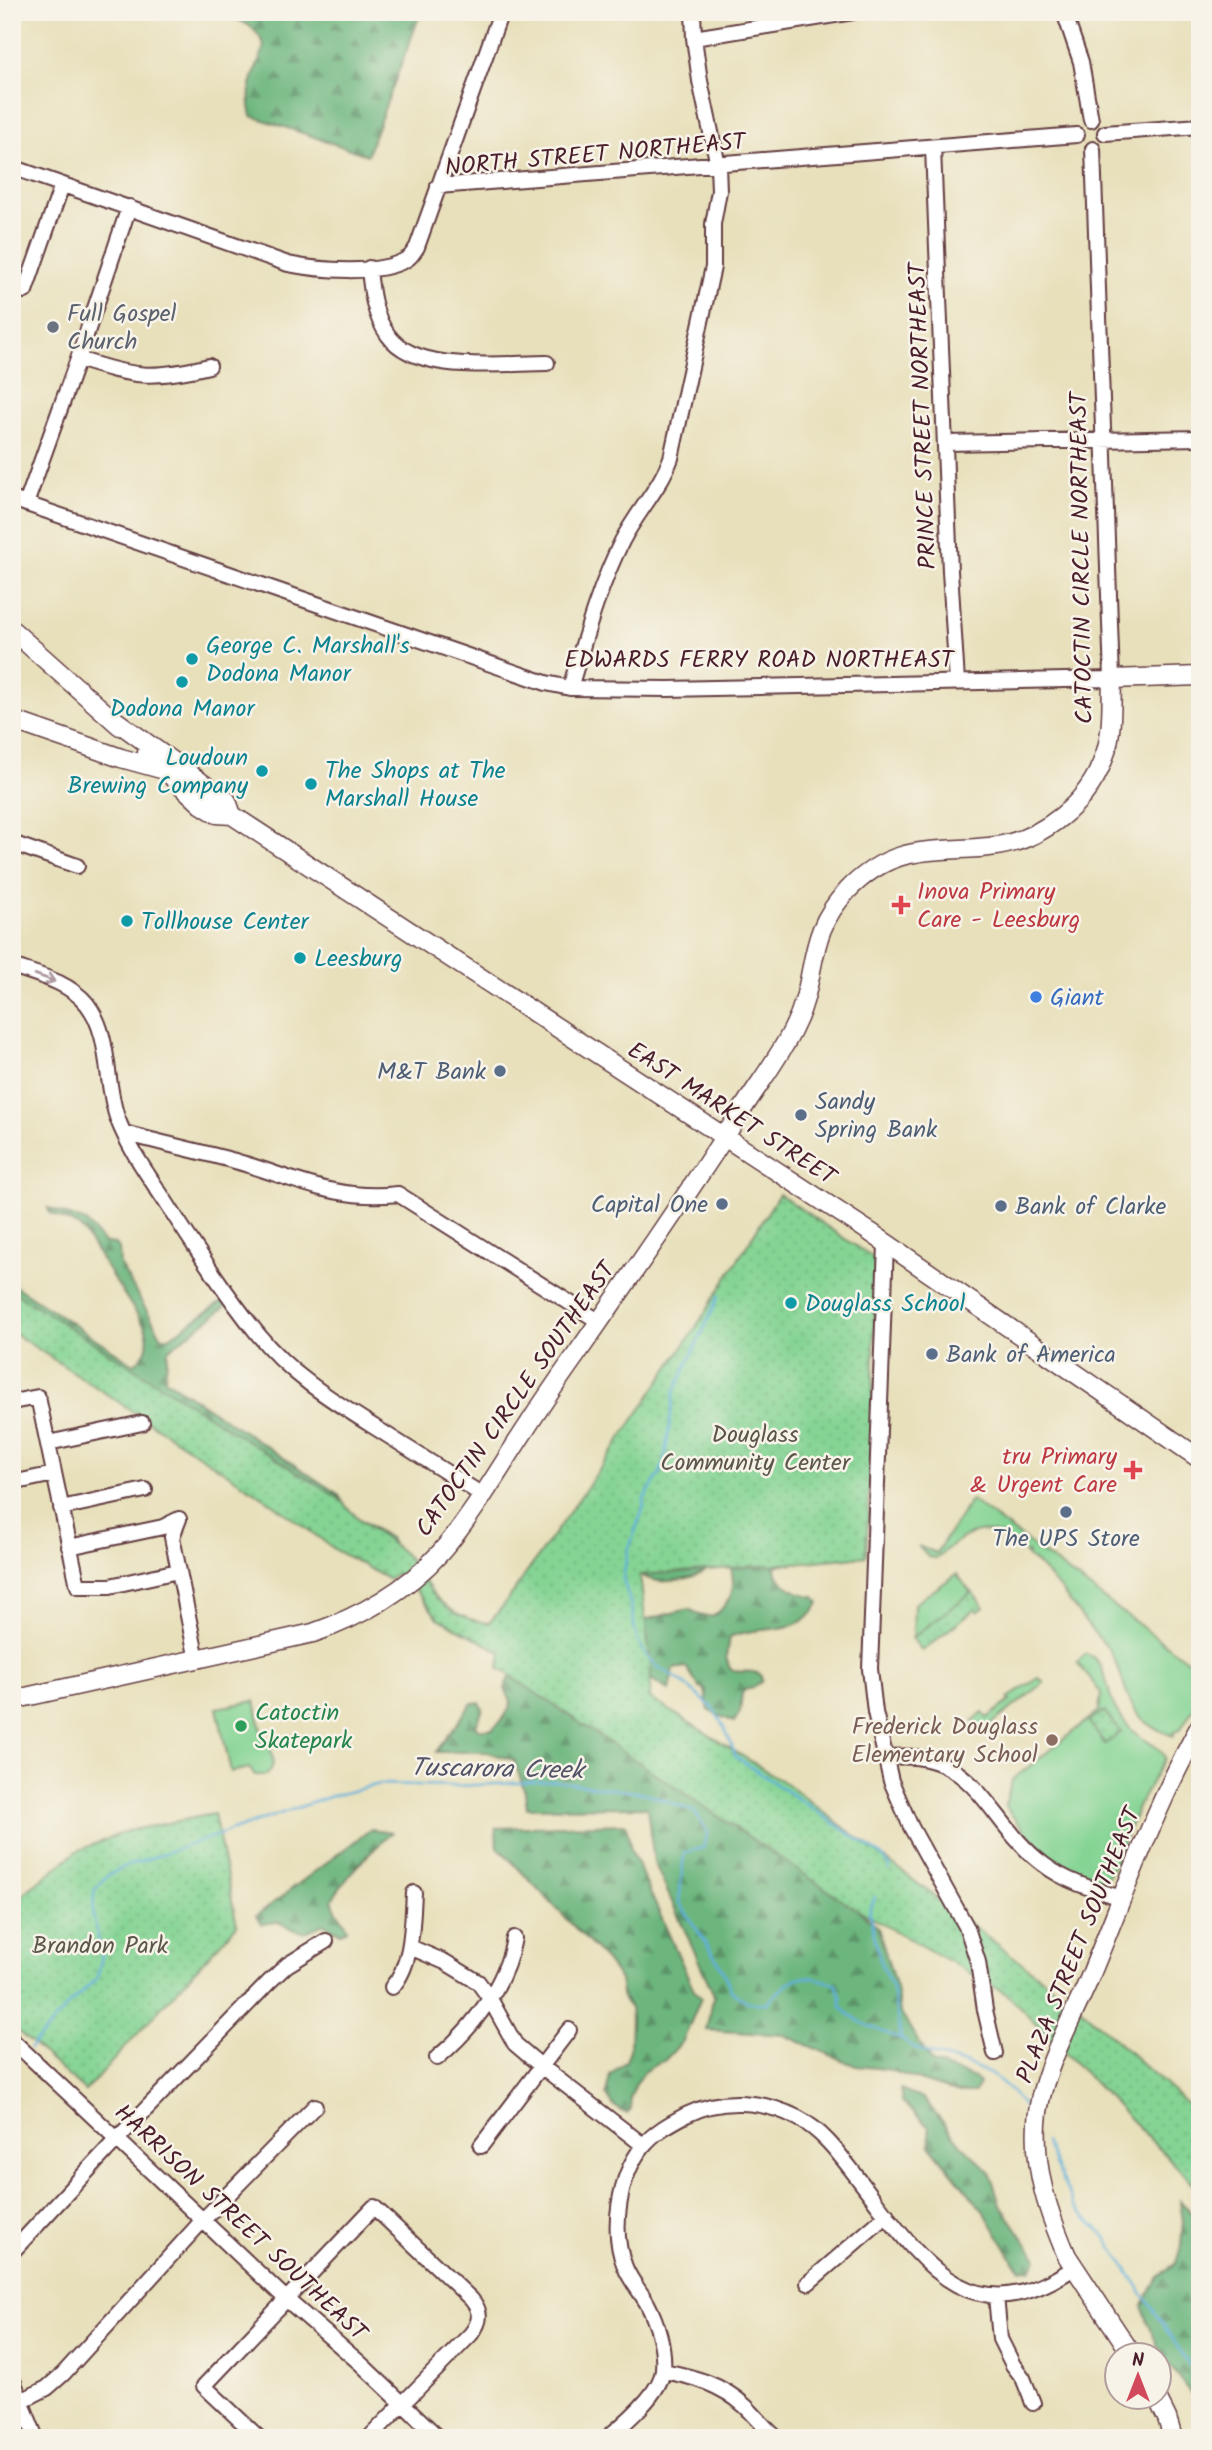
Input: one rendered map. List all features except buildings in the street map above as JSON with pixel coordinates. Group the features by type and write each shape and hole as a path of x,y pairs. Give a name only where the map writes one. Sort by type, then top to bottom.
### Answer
{"main road":[{"name":"EAST MARKET STREET","path":"12,630 206,798 227,802 232,815 886,1244 1200,1459"},
{"name":"EDWARDS FERRY ROAD NORTHEAST","path":"1112,679 1200,676"},
{"name":"CATOCTIN CIRCLE NORTHEAST","path":"724,1137 792,1032 807,994 824,920 842,897 864,875 895,858 921,850 1007,844 1058,819 1088,789 1100,767 1109,736 1112,679"},
{"name":"EAST MARKET STREET","path":"112,718 163,770"},
{"path":"12,720 163,770 206,798"},
{"path":"121,758 206,798"},
{"name":"CATOCTIN CIRCLE SOUTHEAST","path":"12,1700 313,1633 363,1612 409,1582 440,1552 484,1496 527,1426 724,1137"},
{"name":"PLAZA STREET SOUTHEAST","path":"1124,2342 1067,2256 1054,2227 1039,2177 1037,2120 1053,2063 1077,2005 1161,1804 1200,1727"},
{"path":"1164,2412 1173,2438"}],"street":[{"path":"438,186 501,12"},
{"path":"570,688 612,562 630,525 661,481 671,458 713,267 713,224 719,191 718,165 694,38 694,12"},
{"path":"694,38 853,12"},
{"path":"1064,12 1081,62 1091,120"},
{"path":"1091,120 1099,123 1105,133 1102,144 1093,149 1082,145 1077,135 1081,125 1091,120"},
{"path":"1105,133 1200,126"},
{"name":"NORTH STREET NORTHEAST","path":"12,167 288,264 327,270 369,268 398,263 412,254 426,224 438,186 1077,135"},
{"name":"PRINCE STREET NORTHEAST","path":"933,148 957,682"},
{"name":"CATOCTIN CIRCLE NORTHEAST","path":"1093,149 1112,679"},
{"path":"25,291 62,185"},
{"path":"19,502 78,359 129,207"},
{"path":"369,268 371,290 381,324 392,341 408,352 421,358 455,363 547,363"},
{"path":"78,359 140,376 160,376 209,366"},
{"path":"946,443 1200,438"},
{"name":"EDWARDS FERRY ROAD NORTHEAST","path":"19,502 546,683 570,688 668,689 1112,679"},
{"path":"12,843 77,866"},
{"path":"12,966 57,982 76,993 93,1013 99,1024 114,1107 124,1133 187,1234 257,1334 285,1364 326,1396 484,1496"},
{"path":"124,1133 236,1161 343,1194 370,1197 398,1194 600,1322"},
{"path":"886,1244 870,1669 874,1712 899,1802 959,1912 971,1940 978,1962 995,2053"},
{"path":"12,1402 38,1397 78,1586 107,1586 178,1570"},
{"path":"48,1443 142,1423"},
{"path":"12,1483 54,1474"},
{"path":"61,1508 145,1490"},
{"path":"69,1547 163,1527 178,1520 172,1537 197,1660"},
{"path":"885,1758 918,1758 952,1770 979,1791 1042,1864 1083,1885 1122,1898"},
{"path":"392,1987 398,1982 410,1947 414,1894"},
{"path":"436,2058 469,2027 489,1997 506,1970 514,1938"},
{"path":"12,2252 269,1982 287,1965 326,1941"},
{"path":"410,1947 458,1968 478,1982 515,2044 643,2145"},
{"path":"481,2146 569,2030"},
{"name":"HARRISON STREET SOUTHEAST","path":"14,2041 286,2299 439,2438"},
{"path":"607,2438 639,2410 659,2382 663,2371 656,2323 624,2266 619,2244 620,2206 631,2168 643,2145 666,2126 709,2105 737,2102 774,2108 798,2118 820,2133 928,2265 942,2276 975,2292 996,2297 1030,2292 1075,2267"},
{"path":"21,2401 47,2388 63,2374 203,2220 315,2106"},
{"path":"259,2438 204,2386 374,2207 471,2299 480,2314 477,2326 471,2334 369,2438"},
{"path":"808,2283 887,2215"},
{"path":"996,2297 1000,2339 1023,2378 1033,2403"},
{"path":"663,2371 707,2381 724,2390 777,2438"},
{"path":"12,2378 34,2433"}],"green space":[{"path":"217,12 421,12 367,155 252,116 250,88 264,45 251,27"},
{"name":"Douglass Community Center","path":"779,1194 876,1260 866,1556 640,1575 651,1667 650,1698 787,1784 1077,2005 1200,2116 1200,2190 1007,1994 854,1908 499,1668 501,1652 438,1618 409,1582 396,1574 388,1579 337,1551 269,1501 12,1332 12,1291 341,1500 363,1522 408,1558 432,1592 447,1607 460,1615 489,1623 609,1456 693,1332"},
{"path":"48,1208 86,1222 104,1243 116,1244 119,1248 120,1265 162,1337 169,1337 222,1302 226,1304 168,1350 165,1379 338,1494 349,1512 389,1538 400,1554 12,1294 12,1284 134,1364 145,1352 148,1342 144,1325 80,1227 50,1213"},
{"path":"971,1500 1200,1670 1200,1698 1180,1730 1173,1733 1174,1736 1156,1728 1134,1709 1115,1660 1107,1647 1052,1580 1026,1555 1028,1553 995,1533 986,1532 968,1535 936,1558 929,1557 918,1546 936,1553"},
{"path":"819,1539 824,1545 822,1553 807,1561 774,1566 780,1579 789,1588 815,1597 819,1603 811,1614 790,1626 729,1637 726,1657 730,1669 757,1673 761,1675 762,1681 742,1693 740,1712 734,1722 709,1711 705,1690 700,1688 686,1667 673,1669 669,1691 633,1664 625,1646 633,1623 688,1609 706,1617 714,1616 729,1599 733,1587 730,1565 718,1564 699,1574 674,1581 657,1581 641,1575 635,1569 642,1563 707,1549"},
{"path":"957,1574 971,1593 913,1637 914,1604"},
{"path":"972,1592 984,1607 978,1612 975,1609 922,1651 912,1638"},
{"path":"1085,1654 1092,1657 1102,1668 1112,1701 1122,1719 1136,1734 1153,1744 1165,1758 1142,1798 1109,1876 1099,1879 1070,1867 1045,1851 1024,1831 1005,1805 1012,1780 1099,1711 1101,1693 1077,1662"},
{"path":"514,1674 858,1910 878,1928 896,1988 900,2012 932,2063 975,2078 979,2083 975,2093 959,2093 886,2069 856,2066 784,2035 706,2030 714,1995 654,1862 647,1807 527,1808 525,1792 514,1760 487,1752 436,1752 472,1703 480,1703 483,1709 476,1725 479,1729 492,1729 502,1720 511,1701 505,1689 507,1681"},
{"path":"1039,1678 1044,1683 984,1730 973,1721 983,1713 987,1718 1010,1701 1008,1698"},
{"name":"Catoctin Skatepark","path":"255,1701 264,1744 270,1747 272,1754 273,1765 267,1775 255,1775 249,1768 231,1772 217,1708"},
{"path":"1104,1711 1121,1732 1105,1744 1089,1722"},
{"name":"Brandon Park","path":"214,1814 237,1925 85,2091 12,2026 12,1903 77,1851 127,1831"},
{"path":"626,1824 631,1850 693,1988 701,1998 683,2041 664,2061 645,2071 636,2084 630,2098 631,2110 627,2114 614,2106 606,2094 610,2075 626,2061 630,2050 630,2008 623,2000 620,1980 602,1956 497,1846 496,1828"},
{"path":"371,1829 392,1832 356,1867 332,1899 347,1929 341,1933 324,1924 305,1932 278,1922 262,1924 256,1916"},
{"path":"900,2089 923,2098 961,2144 990,2172 1000,2204 1037,2258 1031,2270 1021,2269 1012,2259 985,2213 930,2145 929,2127 902,2102"},
{"path":"1180,2201 1200,2220 1200,2409 1174,2372 1174,2342 1156,2342 1142,2306 1158,2277 1176,2263 1181,2246 1183,2221"}],"waterway":[{"path":"719,1296 674,1393 664,1463 644,1499 628,1551 623,1578 636,1637 646,1655 658,1667 682,1682 713,1708 736,1757 881,1855 890,1866 889,1870"},
{"name":"Tuscarora Creek","path":"30,2048 70,2003 97,1978 102,1956 93,1916 94,1891 107,1876 124,1867 332,1796 380,1784 455,1786 555,1781 649,1794 695,1812 708,1833 703,1848 684,1853 679,1902 720,1965 732,1992 750,2003 767,2003 798,1978 813,1977 836,1985 841,1996 841,2007 854,2018 919,2050 983,2070 1006,2086 1030,2114"},
{"path":"875,1897 869,1913 881,1964 892,1988 901,2038"},
{"name":"Tuscarora Creek","path":"12,2065 22,2055"},
{"name":"Tuscarora Creek","path":"1045,2142 1074,2206 1105,2236 1200,2381"}],"place":[{"name":"Full Gospel Church","path":"53,327"},
{"name":"George C. Marshall's Dodona Manor","path":"192,659"},
{"name":"Dodona Manor","path":"182,682"},
{"name":"Loudoun Brewing Company","path":"262,771"},
{"name":"The Shops at The Marshall House","path":"311,784"},
{"name":"Inova Primary Care - Leesburg","path":"901,905"},
{"name":"Tollhouse Center","path":"127,921"},
{"name":"Leesburg","path":"300,958"},
{"name":"Giant","path":"1036,997"},
{"name":"M&T Bank","path":"500,1071"},
{"name":"Sandy Spring Bank","path":"801,1115"},
{"name":"Capital One","path":"722,1204"},
{"name":"Bank of Clarke","path":"1001,1206"},
{"name":"Douglass School","path":"791,1303"},
{"name":"Bank of America","path":"932,1354"},
{"name":"tru Primary & Urgent Care","path":"1133,1470"},
{"name":"The UPS Store","path":"1066,1512"},
{"name":"Catoctin Skatepark","path":"241,1726"},
{"name":"Frederick Douglass Elementary School","path":"1052,1740"}]}
